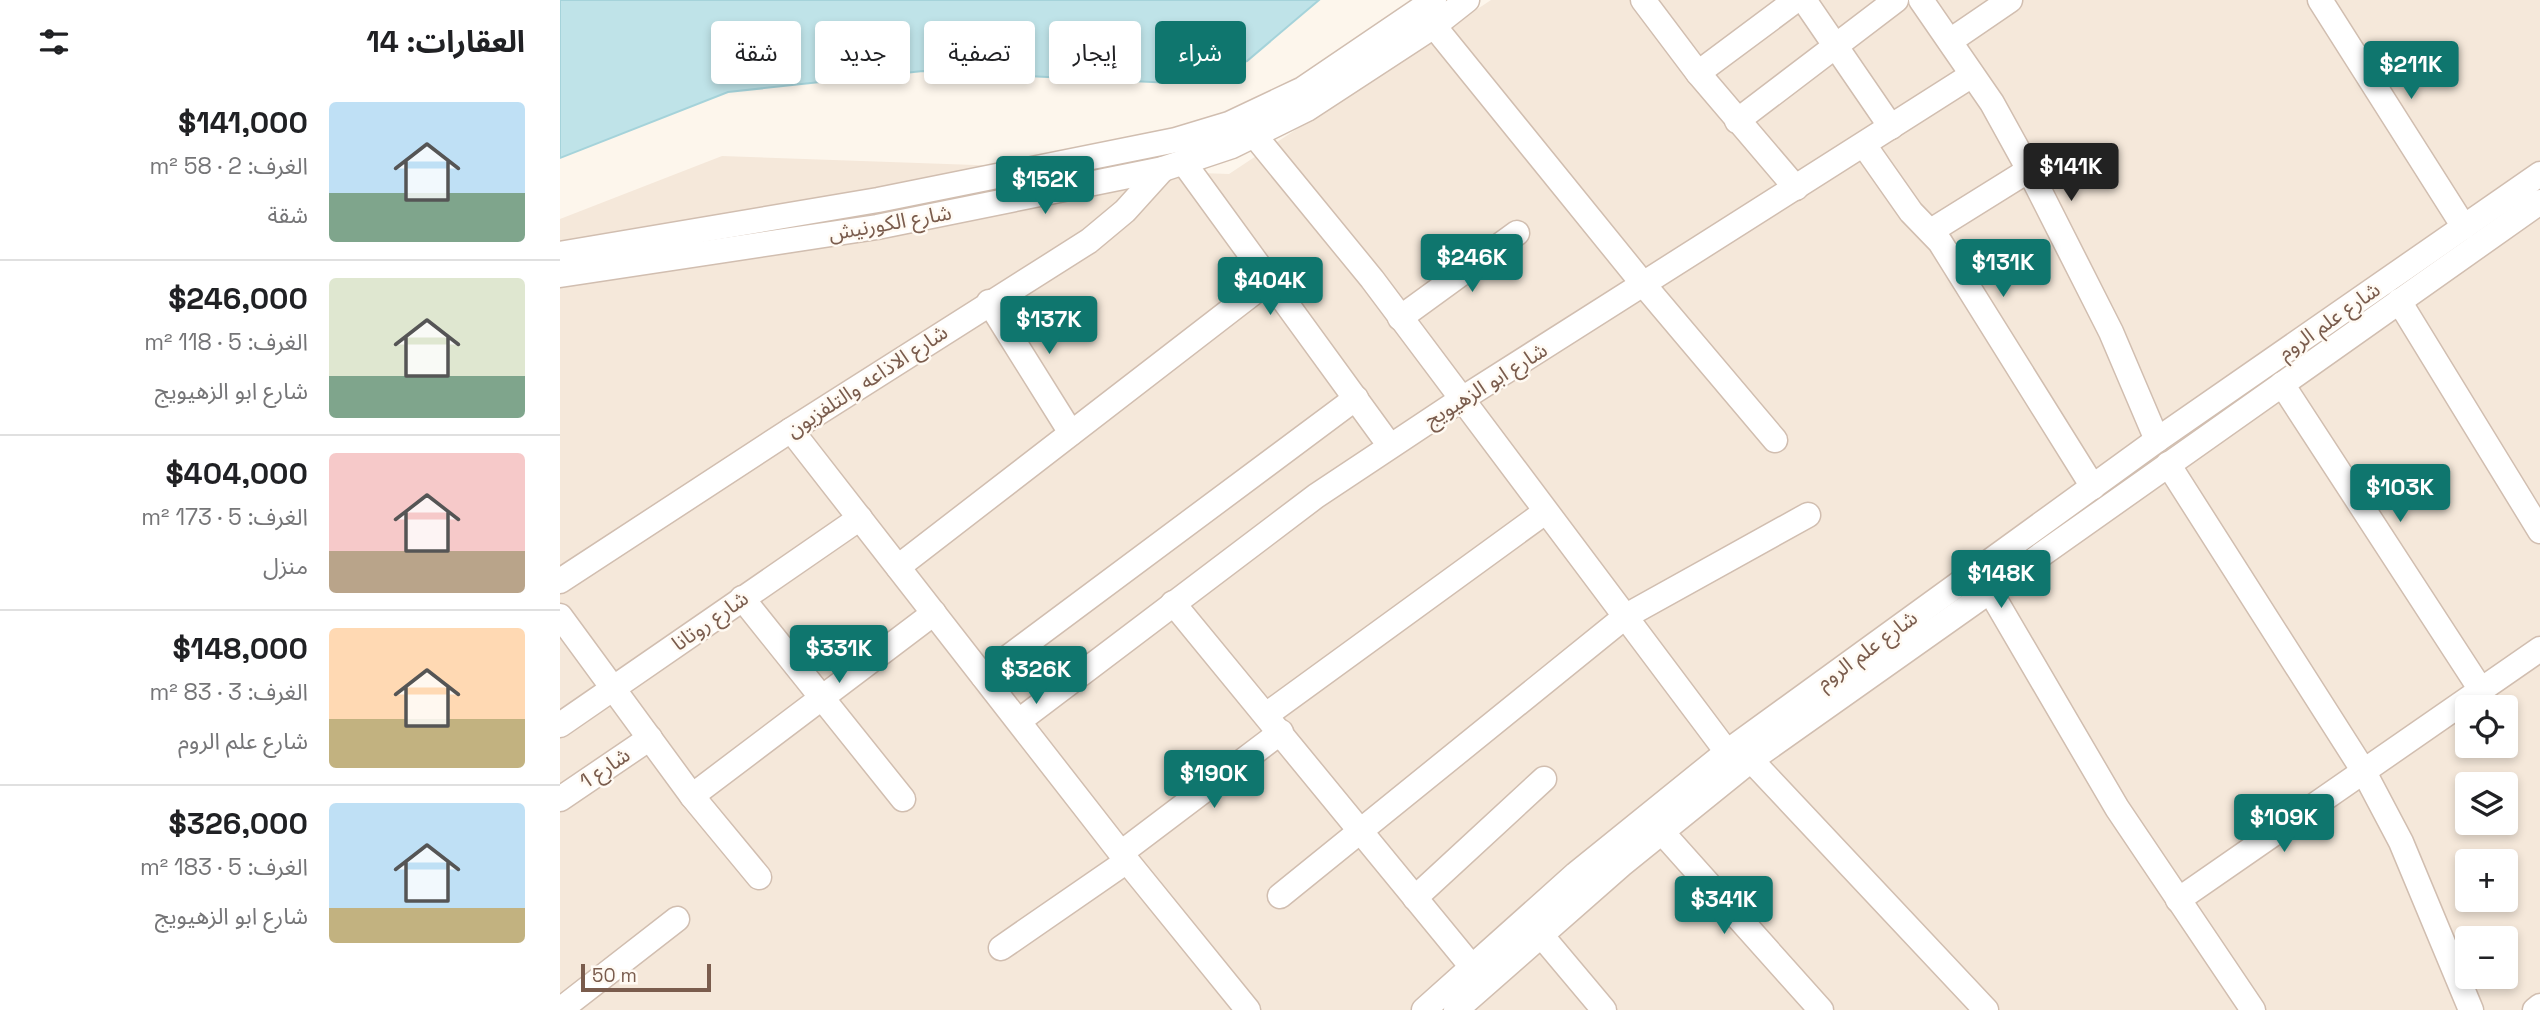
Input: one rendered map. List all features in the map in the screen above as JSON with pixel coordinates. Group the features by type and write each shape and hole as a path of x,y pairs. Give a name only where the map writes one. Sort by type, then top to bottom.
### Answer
{"street":[{"name":"شارع الكورنيش","path":"560,254 878,200 1163,162 1228,124 1279,102 1327,75 1434,0"},
{"name":"شارع الكورنيش","path":"560,275 877,227 1163,162 1255,136 1333,95 1434,26 1467,0"},
{"path":"1643,0 1737,121 1796,188"},
{"path":"1698,73 1796,0"},
{"path":"1804,0 1891,127"},
{"path":"1737,121 1896,0"},
{"path":"1921,0 1992,103 2029,170 2111,332 2157,440"},
{"path":"1950,41 2010,0"},
{"path":"2320,0 2464,227"},
{"path":"1434,26 1644,285 1775,440"},
{"name":"شارع ابو الزهيويج","path":"1019,721 1316,496 1462,399 1972,75"},
{"path":"1255,136 1372,279 1727,751"},
{"path":"1864,145 1912,212 1940,242 2093,487"},
{"path":"1163,162 1271,279 1390,446"},
{"name":"شارع الاذاعه والتلفزيون","path":"560,581 989,302 1089,241 1125,211 1163,162"},
{"path":"1931,231 2029,170"},
{"name":"شارع علم الروم","path":"1456,1010 1661,831 2093,487 2540,174"},
{"name":"شارع علم الروم","path":"1424,1010 1626,832 1727,751 1879,655 1990,591 2540,202"},
{"path":"1400,318 1517,233"},
{"path":"898,567 1271,279"},
{"path":"2399,301 2540,531"},
{"path":"989,302 1071,433"},
{"path":"2282,384 2480,690"},
{"path":"983,676 1356,398"},
{"path":"790,430 1124,857 1248,1010"},
{"path":"2168,464 2363,770 2401,842 2471,1010"},
{"path":"1001,948 1124,857 1273,723 1545,512"},
{"path":"1280,896 1626,616 1808,515"},
{"name":"شارع روتانا","path":"560,725 860,518"},
{"path":"1990,591 2111,798 2253,1010"},
{"path":"742,598 903,799"},
{"path":"1173,603 1472,967"},
{"path":"692,796 934,613"},
{"path":"560,616 692,796 759,877"},
{"path":"2178,900 2540,649"},
{"name":"شارع 1","path":"560,799 650,738"},
{"path":"1751,760 1986,1010"},
{"path":"1415,898 1544,779"},
{"path":"1661,831 1821,1010"},
{"path":"560,1010 677,919"},
{"path":"1541,934 1604,1010"},
{"path":"2535,1010 2540,1006"}],"shaded area":[{"path":"1491,0 2540,0 2540,1010 560,1010 560,219 722,156 1229,174"}],"water":[{"path":"560,0 1319,0 1246,61 1246,21 1155,21 1155,82 1141,81 1141,21 1049,21 1049,77 1035,76 1035,21 924,21 924,71 910,72 910,21 815,21 815,83 728,92 560,158"}]}
